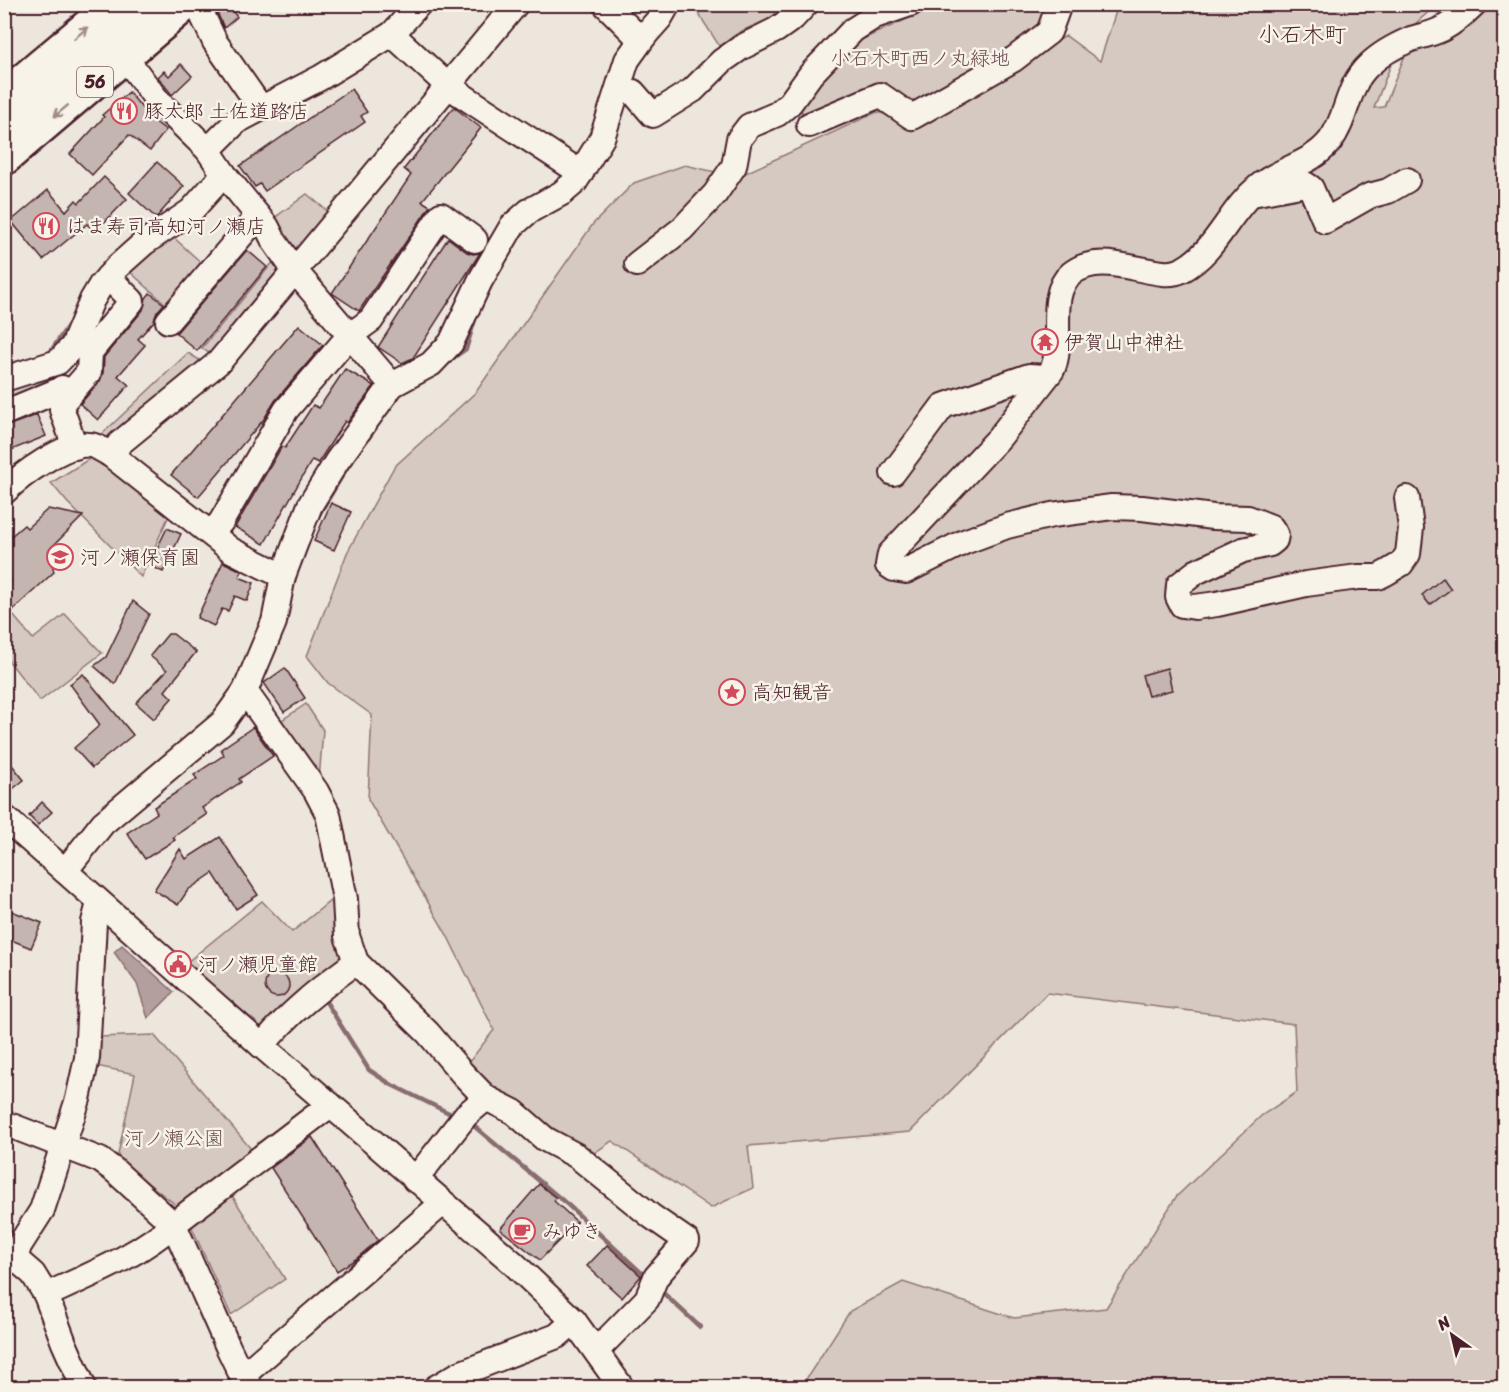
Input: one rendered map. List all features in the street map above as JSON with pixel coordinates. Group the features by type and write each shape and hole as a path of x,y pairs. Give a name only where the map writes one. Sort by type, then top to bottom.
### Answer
{"highway":[{"name":"56","path":"4,97 115,4"},
{"name":"56","path":"4,128 151,4"},
{"name":"56","path":"4,158 185,4"}],"street":[{"path":"197,4 215,42 261,108"},
{"path":"4,379 58,362 72,346 92,300 108,277 144,243 191,211 237,121 320,78 392,34 419,4"},
{"path":"111,455 120,443 219,362 516,4"},
{"path":"605,4 633,32 645,35"},
{"path":"65,871 103,823 222,723 245,691 274,622 283,576 310,505 392,385 430,364 451,343 480,281 512,226 529,211 562,193 575,182 602,138 626,89 627,60 660,18 668,4"},
{"path":"626,89 653,115 693,90 722,61 742,47 776,30 807,4"},
{"path":"638,264 682,229 715,194 735,166 739,139 749,126 777,114 790,103 811,74 853,30 875,16 910,4"},
{"path":"809,125 880,95 912,117 1014,59 1050,32 1057,10 1055,4"},
{"path":"1407,498 1411,528 1408,554 1401,564 1391,571 1378,577 1358,577 1306,584 1204,606 1182,605 1178,597 1179,585 1196,572 1243,550 1270,544 1275,540 1276,535 1271,527 1248,518 1213,517 1142,508 1112,507 1052,515 1007,526 964,542 906,571 894,569 888,565 890,554 999,438 1055,364 1060,293 1072,273 1105,264 1125,265 1161,273 1182,270 1205,254 1250,194 1267,179 1281,170 1310,158 1328,144 1338,130 1355,82 1368,65 1397,46 1442,29 1474,4"},
{"path":"392,34 448,86 580,173"},
{"path":"125,57 158,100 216,162 258,216 295,271 392,385"},
{"path":"1250,194 1305,184 1311,188 1324,221 1369,196 1388,191 1407,180"},
{"path":"211,533 221,522 285,410 349,336 371,320 441,215 475,240"},
{"path":"168,321 258,216"},
{"path":"4,413 62,396 89,372 90,352 132,301 108,277"},
{"path":"58,362 62,410 75,447"},
{"path":"893,473 944,406 1029,376 1046,377"},
{"path":"4,492 19,478 75,447 88,444 111,455 231,550 283,576"},
{"path":"245,691 256,703 316,791 328,814 345,899 347,936 356,962 428,1033 486,1098 514,1112 545,1138 577,1156 651,1216 687,1241 653,1286 647,1299 597,1350"},
{"path":"4,817 330,1106 512,1262 574,1321 597,1350 622,1388"},
{"path":"84,1388 46,1295 33,1274 10,1254 19,1246 42,1210 78,1099 87,1058 94,922 99,903"},
{"path":"262,1046 271,1034 318,990 356,962"},
{"path":"415,1180 466,1115 486,1098"},
{"path":"46,1295 131,1256 160,1237 330,1106"},
{"path":"4,1123 100,1160 174,1225 247,1382 438,1208"},
{"path":"435,1388 459,1374 557,1336 574,1321"}],"green space":[{"name":"小石木町西ノ丸緑地","path":"1048,4 1042,30 913,109 881,83 837,108 807,120 797,104 861,40 937,5"},
{"path":"711,5 787,5 778,14 740,32 720,47 698,13"},
{"path":"1118,5 1436,5 1402,36 1374,108 1384,107 1412,38 1448,5 1504,5 1504,1387 801,1387 850,1311 903,1282 1014,1318 1106,1308 1176,1197 1261,1116 1297,1092 1294,1024 1047,993 910,1132 748,1146 753,1188 711,1208 612,1141 591,1155 466,1066 494,1030 447,935 368,799 372,715 328,683 307,656 347,553 394,467 476,392 593,224 634,183 685,165 737,177 877,112 908,121 937,111 1066,36 1100,61"},
{"path":"307,194 331,214 298,256 273,219"},
{"path":"172,236 206,267 170,308 128,270"},
{"path":"274,261 282,269 210,354 202,348"},
{"path":"188,353 201,361 104,441 100,436"},
{"path":"45,374 52,380 5,407 4,388"},
{"path":"97,454 171,511 141,577 51,483"},
{"path":"65,614 102,653 40,701 5,656 5,621 13,615 33,639"},
{"path":"306,704 323,730 319,780 279,722"},
{"path":"335,897 345,963 265,1030 186,963 262,901 292,932"},
{"name":"河ノ瀬公園","path":"154,1035 257,1156 231,1194 285,1279 231,1315 185,1212 117,1159 135,1074 96,1066 98,1037"}],"shaded area":[{"path":"122,945 174,992 148,1018 137,984 114,952"}],"building":[{"path":"222,4 227,4 237,17 224,28 216,10"},
{"path":"181,64 192,76 172,95 158,77 164,71 169,76"},
{"path":"351,89 367,112 361,116 365,122 265,191 260,184 255,187 240,166"},
{"path":"129,92 150,118 166,130 150,151 129,135 92,175 70,154 104,117 102,115"},
{"path":"454,107 481,128 422,201 430,206 359,311 332,293 411,175 404,169"},
{"path":"157,162 184,186 156,218 129,193"},
{"path":"104,177 127,199 95,232 87,224 43,260 11,221 48,190 66,211 76,200 79,203"},
{"path":"448,238 467,252 480,253 413,358 402,363 378,347"},
{"path":"247,250 267,267 197,351 176,333"},
{"path":"150,293 164,304 157,312 154,321 138,339 145,345 118,376 129,385 98,420 80,404 100,381 104,357 143,310"},
{"path":"299,325 323,345 198,497 171,475"},
{"path":"345,369 374,386 347,423 345,421 318,463 312,460 264,544 235,527 282,446 285,448 313,405 319,408"},
{"path":"37,415 46,436 4,453 4,427"},
{"path":"331,503 351,512 334,550 314,541"},
{"path":"48,509 83,516 49,550 54,572 13,610 4,599 4,588 11,581 4,562 4,542 24,525 27,528"},
{"path":"167,528 181,534 163,572 149,565"},
{"path":"223,562 242,571 239,577 254,583 247,601 235,596 228,611 222,609 214,626 197,618"},
{"path":"1443,578 1451,589 1430,605 1422,595"},
{"path":"133,601 149,614 115,684 94,666 106,657"},
{"path":"168,634 173,634 196,652 165,691 172,698 154,719 136,703 167,670 150,656"},
{"path":"285,668 305,698 284,712 264,683"},
{"path":"1167,668 1172,690 1148,696 1142,675"},
{"path":"83,674 133,735 92,768 74,748 100,725 70,684"},
{"path":"253,727 273,756 239,779 241,782 202,808 207,814 173,837 175,840 145,859 127,833 157,813 154,807 197,779 194,775 224,755 221,749"},
{"path":"4,755 24,780 4,796"},
{"path":"42,802 52,812 38,825 29,816"},
{"path":"220,837 258,895 236,909 213,873 188,890 178,905 154,890 180,849 186,859"},
{"path":"9,910 42,923 31,948 4,937 4,921"},
{"path":"272,973 282,973 289,980 289,990 282,997 272,997 265,990 265,980"},
{"path":"312,1137 378,1240 356,1259 337,1271 271,1168"},
{"path":"539,1184 556,1198 554,1201 577,1222 540,1260 500,1229"},
{"path":"607,1245 641,1276 622,1298 587,1266"}],"waterway":[{"path":"449,361 466,349 475,319"},
{"path":"49,354 69,324"},
{"path":"317,518 348,466 374,430"},
{"path":"323,997 369,1070 392,1085 451,1114"},
{"path":"475,1127 568,1205 647,1278"},
{"path":"660,1290 700,1327"}],"place":[{"name":"豚太郎 土佐道路店","path":"124,111"},
{"name":"はま寿司高知河ノ瀬店","path":"46,226"},
{"name":"伊賀山中神社","path":"1045,342"},
{"name":"河ノ瀬保育園","path":"60,557"},
{"name":"高知観音","path":"732,692"},
{"name":"河ノ瀬児童館","path":"178,964"},
{"name":"みゆき","path":"522,1231"}],"district":[{"name":"小石木町","path":"1302,34"}]}
